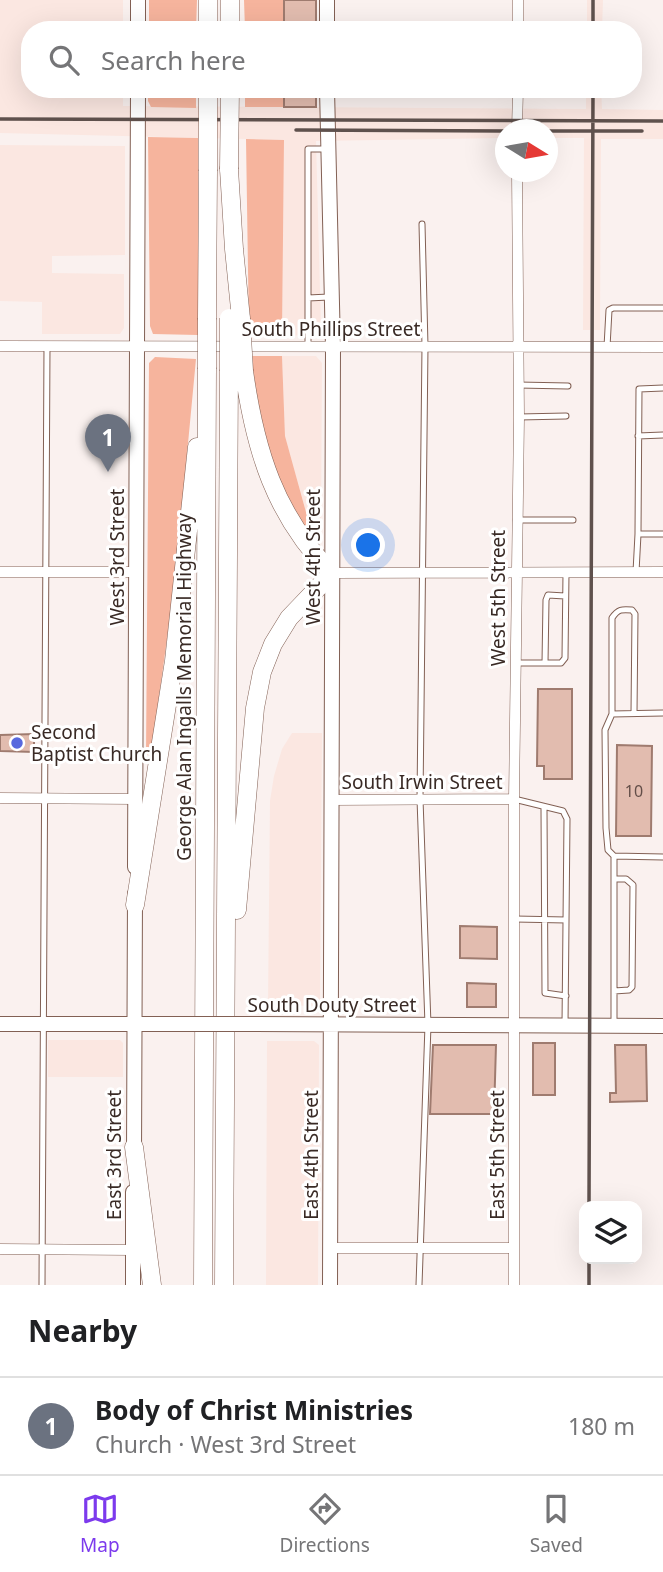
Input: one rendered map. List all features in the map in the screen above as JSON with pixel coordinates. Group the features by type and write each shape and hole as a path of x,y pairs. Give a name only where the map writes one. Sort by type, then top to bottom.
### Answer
{"highway":[{"path":"208,0 208,21"},
{"path":"230,0 230,21"},
{"name":"George Alan Ingalls Memorial Highway","path":"203,1285 208,98"},
{"path":"225,1285 226,982 236,371 229,169 230,98"},
{"path":"226,982 236,922 260,678 269,652 282,628 332,573 301,539 271,482 256,442 236,371"},
{"path":"135,905 174,661 207,372"},
{"path":"134,1147 152,1285"}],"main road":[{"path":"138,0 138,21"},
{"path":"327,0 327,21"},
{"name":"West 3rd Street","path":"135,1025 138,98"},
{"name":"West 4th Street","path":"327,98 333,347 330,1025"},
{"name":"South Douty Street","path":"0,1024 663,1026"},
{"name":"East 3rd Street","path":"133,1285 135,1025"},
{"name":"East 4th Street","path":"330,1025 330,1285"}],"street":[{"path":"518,0 518,21"},
{"path":"517,119 518,98"},
{"name":"West 5th Street","path":"514,1025 516,520 519,417 517,182"},
{"name":"South Phillips Street","path":"0,346 663,347"},
{"path":"0,572 136,572"},
{"path":"332,573 663,572"},
{"path":"0,798 135,799"},
{"name":"South Irwin Street","path":"331,800 514,799"},
{"name":"East 5th Street","path":"514,1025 514,1285"},
{"path":"330,1248 514,1248"},
{"path":"0,1249 133,1250"}],"lane":[{"path":"308,347 308,149 328,149"},
{"path":"419,1285 428,1025 420,799 425,345 422,224"},
{"path":"308,298 331,297"},
{"path":"607,347 609,310 663,308"},
{"path":"42,1285 47,346"},
{"path":"518,385 568,386"},
{"path":"636,572 639,390 663,388"},
{"path":"519,417 566,416"},
{"path":"638,436 663,435"},
{"path":"516,520 573,520"},
{"path":"638,534 663,534"},
{"path":"516,663 561,663 565,658 566,573"},
{"path":"545,663 545,600 548,596 565,596"},
{"path":"634,713 635,614 632,610 622,609 616,611 612,618 612,714 606,730 608,850 614,856 663,857"},
{"path":"612,714 663,713"},
{"path":"514,799 564,811 567,819 565,1025"},
{"path":"544,808 545,993 566,996"},
{"path":"614,856 614,1026"},
{"path":"614,878 626,879 633,885 632,988 614,990"},
{"path":"515,919 566,920"}],"shaded area":[{"path":"0,0 123,0 123,21 21,21 21,98 123,98 123,106 586,109 586,98 601,98 602,109 663,110 663,139 601,139 600,330 583,330 584,138 558,138 558,119 495,119 495,138 316,141 321,328 316,335 282,336 284,140 0,133"},
{"path":"149,0 197,0 196,21 149,21"},
{"path":"244,0 284,0 284,21 245,21"},
{"path":"587,0 603,0 602,21 587,21"},
{"path":"148,98 196,98 196,108 151,107"},
{"path":"245,98 284,98 284,107 245,107"},
{"path":"148,137 198,138 198,335 153,334 150,326"},
{"path":"246,139 284,140 282,336 249,334"},
{"path":"0,145 125,146 125,255 52,256 52,273 124,274 124,328 120,334 42,334 42,302 0,301"},
{"path":"251,356 282,356 285,436 309,523 321,523 320,542 316,544 288,499 267,450 257,408"},
{"path":"282,356 316,356 322,363 321,523 309,523 285,436"},
{"path":"155,357 196,359 175,581 151,755 146,755 149,363"},
{"path":"292,733 322,733 320,1001 313,1006 268,1005 270,801 282,749"},
{"path":"48,1040 120,1040 123,1043 123,1077 48,1077"},
{"path":"267,1041 314,1041 319,1045 318,1285 266,1285"}],"building":[{"path":"284,0 316,0 316,21 284,21"},
{"path":"284,98 316,98 316,107 284,107"},
{"path":"538,689 572,689 572,779 544,779 544,766 537,766"},
{"name":"Second Baptist Church","path":"34,734 34,752 0,751 0,735"},
{"path":"617,745 652,746 651,836 616,836"},
{"path":"460,926 497,927 497,959 460,958"},
{"path":"467,983 496,984 496,1007 467,1007"},
{"path":"533,1043 555,1043 555,1095 533,1095"},
{"path":"433,1045 496,1045 494,1114 430,1114"},
{"path":"615,1045 646,1045 647,1101 610,1102 610,1093 616,1093"}],"railway":[{"path":"593,0 593,21"},
{"path":"589,1201 593,98"},
{"path":"0,119 663,121"},
{"path":"296,130 495,131"},
{"path":"558,131 642,131"},
{"path":"589,1264 589,1285"}],"place":[{"name":"Body of Christ Ministries","path":"108,472"},
{"name":"Second Baptist Church","path":"17,743"}]}
